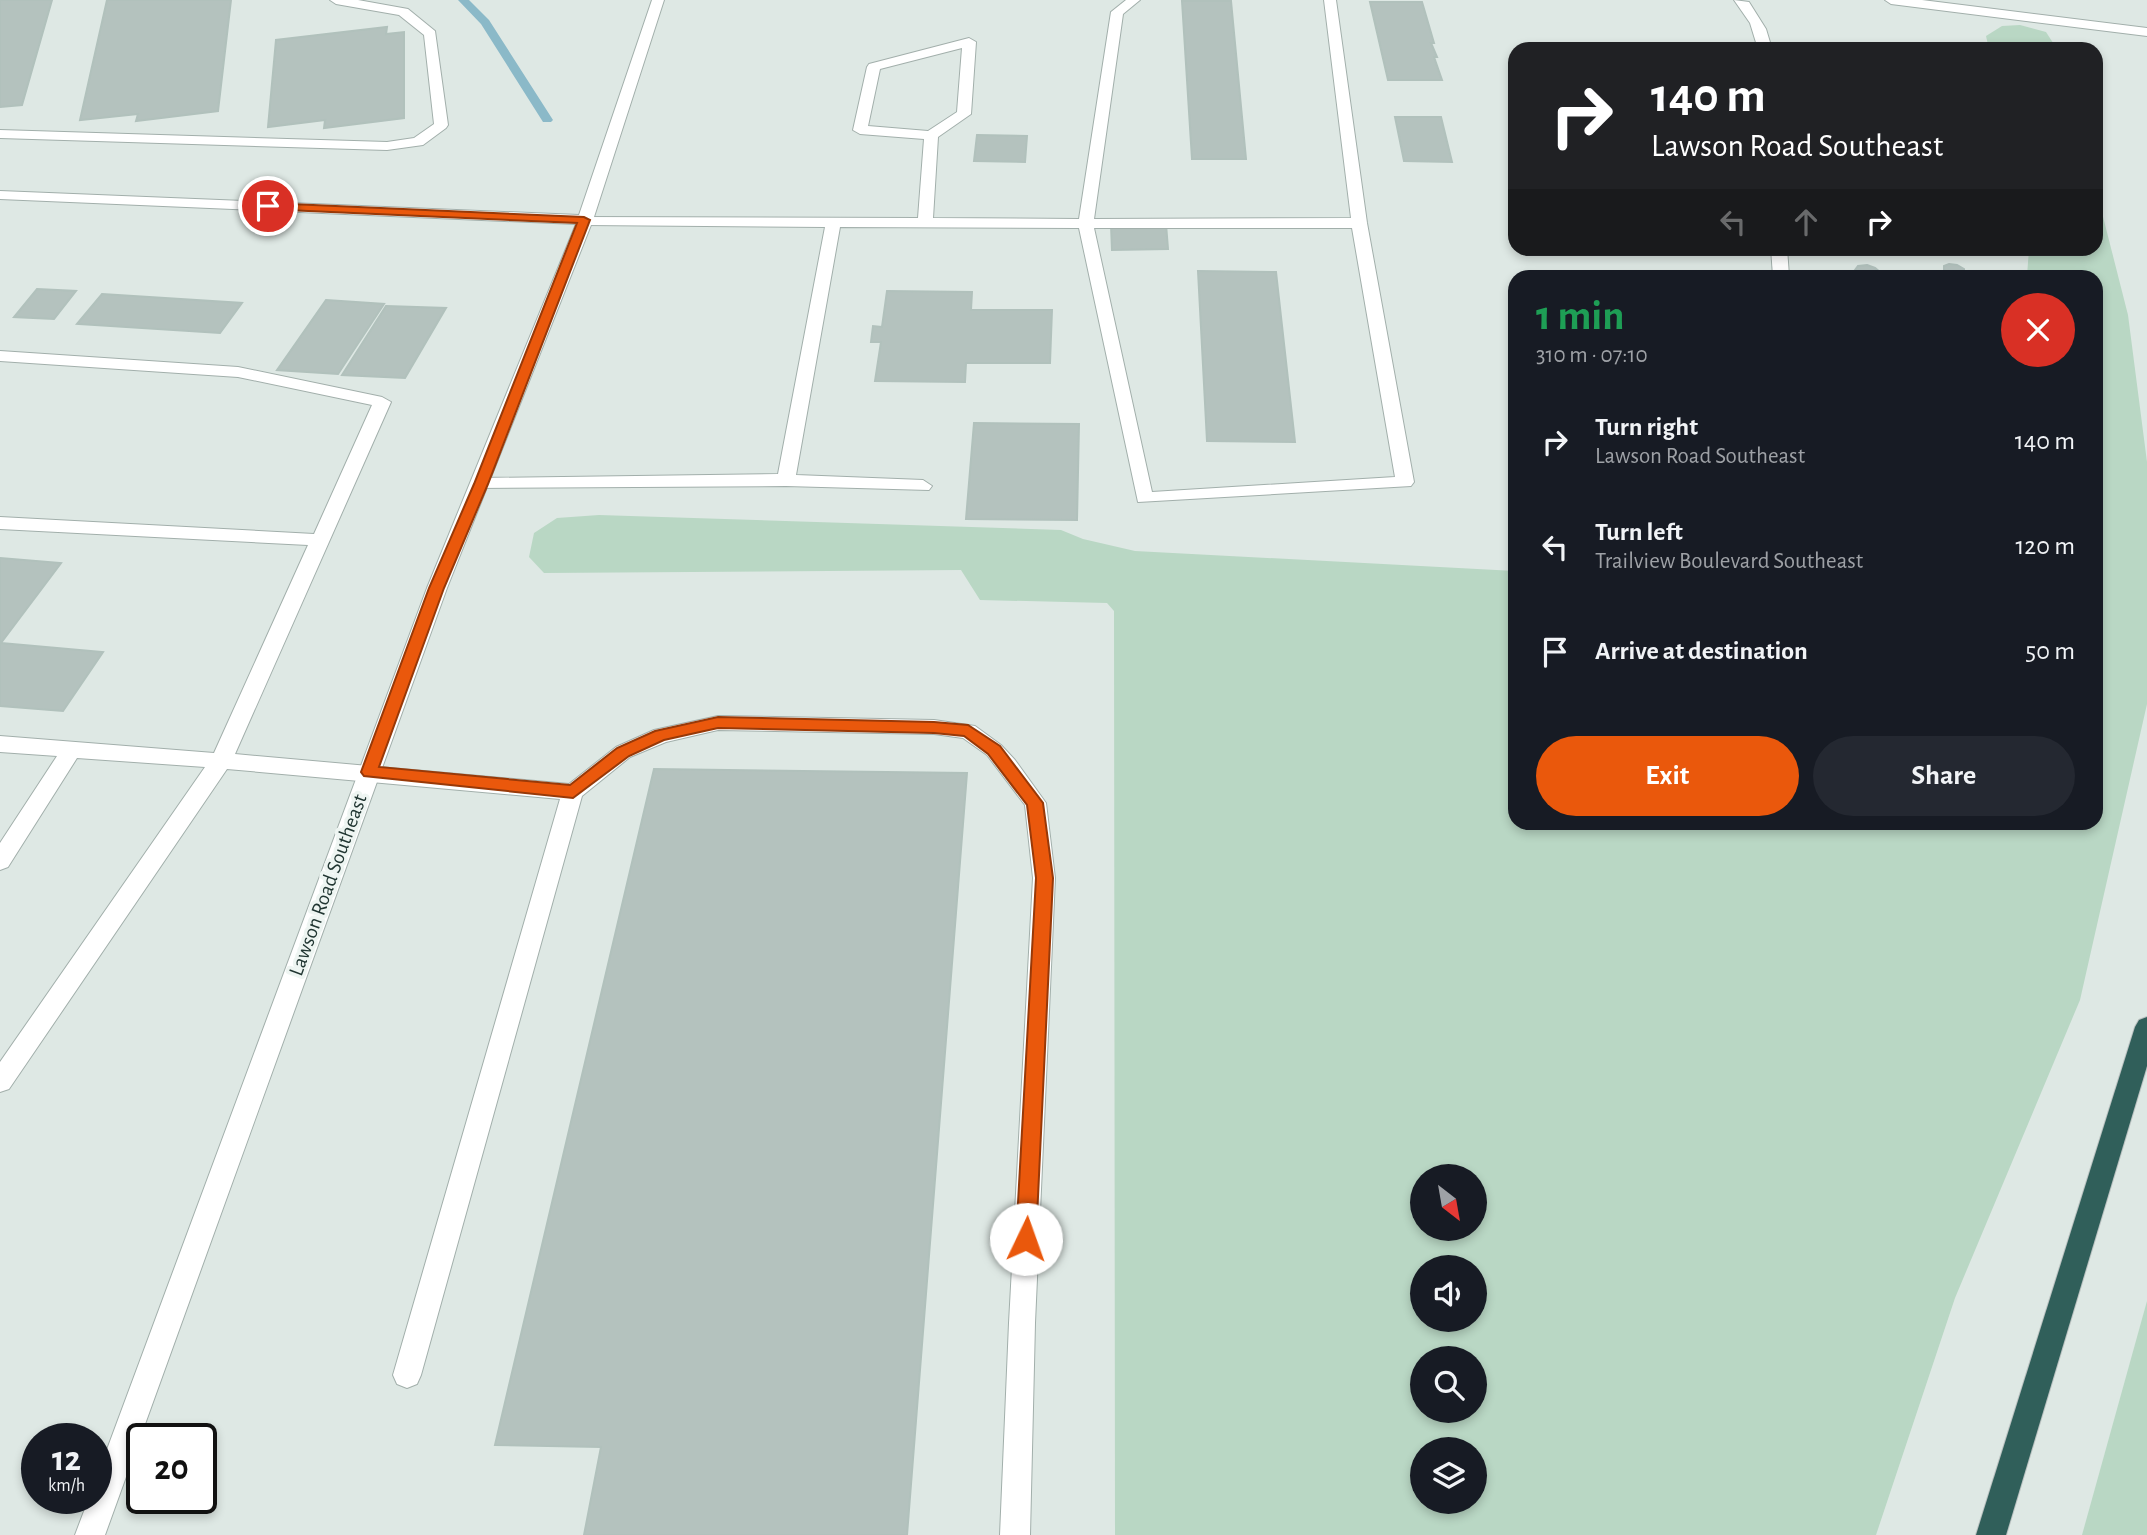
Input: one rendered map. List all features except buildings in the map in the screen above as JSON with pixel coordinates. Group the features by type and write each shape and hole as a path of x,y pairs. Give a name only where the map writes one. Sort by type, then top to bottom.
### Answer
{"highway":[{"path":"1991,1535 2147,1027"}],"street":[{"path":"0,134 387,146 418,142 441,125 430,34 403,12 336,0"},
{"name":"Lawson Road Southeast","path":"90,1535 437,588 481,484 584,220 658,0"},
{"path":"1134,0 1116,12 1086,224 1144,498 1405,482 1359,223 1330,0"},
{"path":"1740,0 1748,8 1764,42"},
{"path":"1891,0 2147,32"},
{"path":"969,42 964,114 931,135 860,131 873,67 969,42"},
{"path":"926,224 931,135"},
{"path":"0,195 584,220 926,224 1359,223"},
{"path":"786,480 833,223"},
{"path":"0,356 238,372 382,402 221,761 0,1082"},
{"path":"481,484 786,480 923,486"},
{"path":"0,523 320,540"},
{"path":"407,1375 573,792 623,752 661,735 718,723 968,731 994,750 1035,803 1044,878 1021,1323 1016,1535"},
{"path":"0,744 369,772 573,792"},
{"path":"0,861 72,749"}],"green space":[{"path":"2020,25 2046,32 2052,42 1987,42 1986,36 2002,26"},
{"path":"2103,217 2128,315 2147,462 2147,704 2080,1000 1955,1298 1876,1535 1115,1535 1114,611 1107,603 980,600 961,570 544,573 529,557 534,533 557,518 599,515 1061,530 1083,539 1135,551 1508,571 1508,830 2103,830 2103,270 2027,270 2028,256 2103,256"},
{"path":"2147,1301 2147,1535 2082,1535"}],"waterway":[{"path":"463,0 485,22 547,120"}],"route":[{"path":"268,206 584,220 481,484 437,588 369,772 573,792 623,752 661,735 718,723 934,727 968,731 983,741 994,750 1035,803 1044,878 1026,1239"}]}
